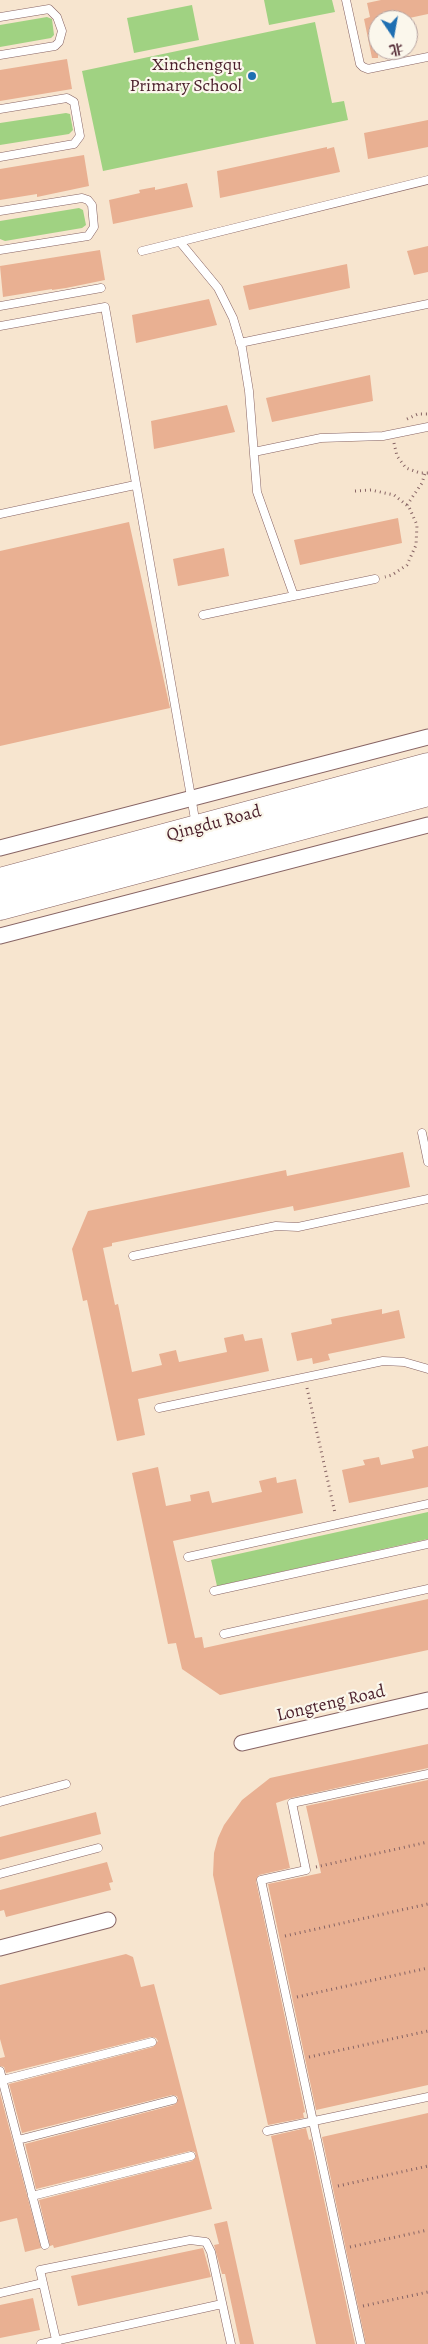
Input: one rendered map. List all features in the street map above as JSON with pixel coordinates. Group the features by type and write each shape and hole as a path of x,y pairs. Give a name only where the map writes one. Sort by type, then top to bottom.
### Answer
{"highway":[{"name":"Qingdu Road","path":"0,882 428,766"},
{"name":"Qingdu Road","path":"0,906 428,792"}],"street":[{"path":"0,848 428,737"},
{"path":"0,936 428,826"},
{"name":"Longteng Road","path":"242,1743 428,1700"},
{"path":"0,1948 108,1920"}],"lane":[{"path":"346,0 362,67 368,69 428,57"},
{"path":"0,17 49,9 57,17 62,31 59,42 55,46 0,55"},
{"path":"0,109 68,98 74,102 80,136 78,142 74,144 0,157"},
{"path":"142,251 428,180"},
{"path":"0,211 82,198 92,205 94,227 88,236 0,250"},
{"path":"180,242 225,300 233,318 249,391 257,492 294,596"},
{"path":"0,306 101,288"},
{"path":"240,343 428,304"},
{"path":"0,326 105,307 197,829"},
{"path":"254,452 321,438 383,436 428,427"},
{"path":"0,514 135,485"},
{"path":"203,615 375,579"},
{"path":"422,1133 428,1162"},
{"path":"133,1256 276,1226 298,1227 428,1199"},
{"path":"159,1408 383,1361 404,1362 428,1369"},
{"path":"188,1556 428,1504"},
{"path":"214,1591 428,1544"},
{"path":"224,1634 428,1589"},
{"path":"361,2344 261,1880 306,1869 292,1804 428,1774"},
{"path":"0,1802 66,1784"},
{"path":"0,1874 98,1848"},
{"path":"2,2080 152,2042"},
{"path":"0,2070 45,2245"},
{"path":"267,2132 428,2096"},
{"path":"18,2140 173,2100"},
{"path":"32,2196 191,2156"},
{"path":"57,2342 40,2270 190,2240 206,2242 211,2252 231,2344"},
{"path":"0,2293 43,2283"},
{"path":"41,2344 222,2304"}],"path":[{"path":"394,449 401,463 406,468 427,473 419,488 406,505"},
{"path":"354,491 371,490 386,492 406,505 417,525 416,546 407,565 392,575 375,579"},
{"path":"305,1377 338,1524"},
{"path":"306,1869 428,1842"},
{"path":"273,1939 428,1904"},
{"path":"286,1999 428,1968"},
{"path":"300,2059 428,2031"},
{"path":"328,2188 428,2166"},
{"path":"341,2249 428,2230"},
{"path":"354,2308 428,2292"}],"green space":[{"path":"264,0 332,0 335,12 269,25"},
{"path":"192,5 199,40 134,53 127,18"},
{"path":"47,17 52,19 54,35 51,38 0,47 0,25"},
{"path":"315,22 332,103 344,101 348,120 103,171 82,71"},
{"path":"66,113 70,114 73,130 69,134 0,145 0,123"},
{"path":"79,208 83,210 86,225 82,228 5,241 0,239 0,221"},
{"path":"428,1512 428,1539 217,1586 211,1560"}],"building":[{"path":"381,0 428,0 428,14 418,16 418,10 368,10 367,3"},
{"path":"368,18 368,38 364,19"},
{"path":"67,59 72,89 0,101 0,70"},
{"path":"428,120 428,147 368,159 364,133"},
{"path":"327,147 327,149 334,147 340,172 220,198 217,171"},
{"path":"84,155 89,186 37,197 37,194 0,200 0,169"},
{"path":"187,183 193,207 113,224 109,200 140,193 139,190 155,187 155,190"},
{"path":"428,246 428,272 414,275 407,251"},
{"path":"100,250 105,280 3,297 0,266"},
{"path":"347,264 350,288 249,310 243,286"},
{"path":"209,299 217,325 136,343 132,315"},
{"path":"370,375 373,401 272,422 266,398"},
{"path":"227,405 235,432 154,449 151,421"},
{"path":"398,518 402,543 300,565 294,540"},
{"path":"129,522 170,708 0,746 0,551"},
{"path":"224,548 229,576 178,586 173,559"},
{"path":"403,1152 410,1187 294,1211 293,1206 112,1243 112,1246 103,1248 115,1305 118,1304 132,1372 162,1365 159,1354 176,1350 179,1362 227,1352 224,1338 243,1334 245,1341 262,1338 269,1371 138,1399 145,1435 117,1441 87,1300 83,1301 72,1249 88,1211 286,1170 287,1176"},
{"path":"382,1309 382,1314 399,1310 405,1338 328,1354 330,1360 313,1364 312,1358 297,1361 291,1333 332,1324 331,1319"},
{"path":"428,1446 428,1487 349,1503 342,1470 365,1465 363,1460 379,1457 381,1465 414,1458 412,1450"},
{"path":"158,1467 166,1506 191,1501 190,1495 209,1491 212,1503 262,1492 259,1481 276,1477 277,1483 296,1479 303,1513 173,1541 195,1638 202,1637 204,1648 428,1599 428,1650 220,1695 182,1669 176,1643 168,1644 132,1473"},
{"path":"428,1744 428,1768 291,1798 276,1803 290,1868 259,1875 256,1881 305,2112 303,2113 304,2118 268,2125 213,1875 214,1853 218,1838 224,1825 242,1800 270,1778"},
{"path":"428,1780 428,2085 316,2110 268,1884 321,1873 306,1806"},
{"path":"96,1812 101,1834 0,1860 0,1837"},
{"path":"107,1862 113,1882 109,1883 111,1890 6,1917 4,1910 0,1911 0,1890"},
{"path":"126,1954 133,1957 141,1987 154,1984 212,2209 54,2248 53,2245 50,2246 39,2200 192,2161 196,2157 195,2152 190,2151 36,2189 25,2144 174,2105 178,2099 177,2096 172,2095 22,2133 9,2084 153,2047 158,2041 156,2038 151,2037 6,2073 4,2067 0,2066 0,2058 5,2057 0,2039 0,1985"},
{"path":"0,2093 41,2248 25,2252 17,2218 0,2222"},
{"path":"428,2113 428,2344 366,2344 322,2137"},
{"path":"306,2128 309,2140 311,2139 355,2344 316,2344 271,2136"},
{"path":"227,2221 254,2344 240,2344 225,2274 222,2274 214,2245 219,2244 214,2224"},
{"path":"203,2248 211,2277 78,2306 71,2276"},
{"path":"33,2298 40,2330 0,2338 0,2305"}],"place":[{"name":"Xinchengqu Primary School","path":"252,76"}]}
